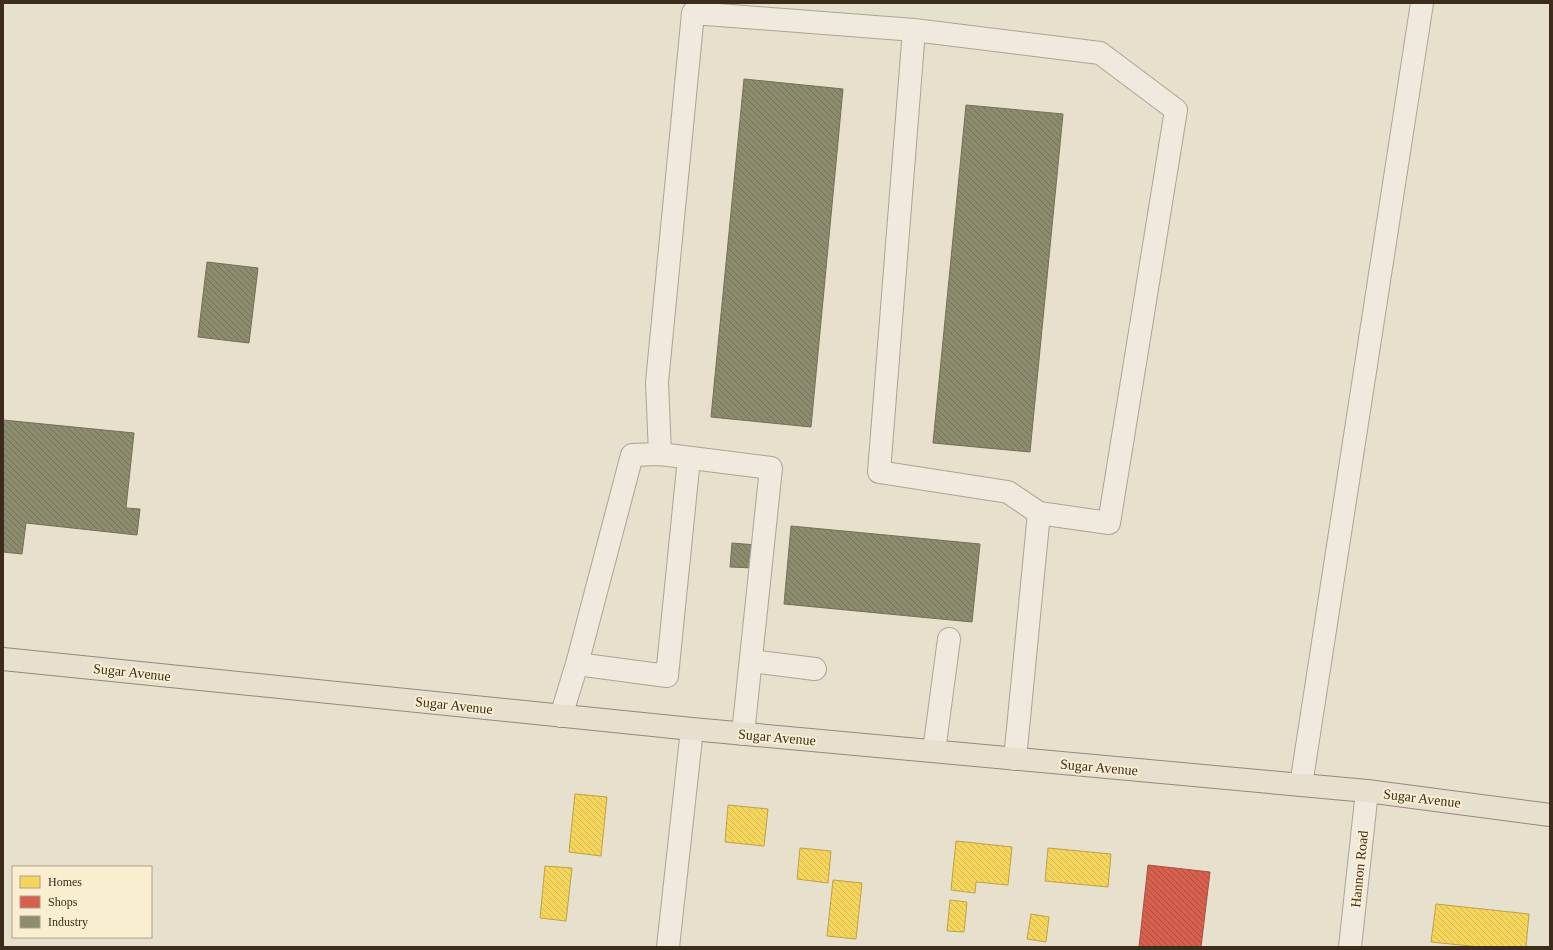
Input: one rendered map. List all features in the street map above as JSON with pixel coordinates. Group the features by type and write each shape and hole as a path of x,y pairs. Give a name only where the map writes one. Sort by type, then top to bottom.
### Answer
{"main road":[{"name":"Sugar Avenue","path":"3,659 743,734 1367,791 1550,815"}],"street":[{"path":"1301,785 1422,3"},
{"path":"660,454 657,382 693,13 914,30 1100,53 1176,110 1109,523 1039,513 1008,492 879,472 914,30"},
{"path":"561,716 577,664 632,455 660,454 771,468 743,734"},
{"path":"577,664 667,676 690,458"},
{"path":"1015,759 1039,513"},
{"path":"934,751 949,639"},
{"path":"751,661 814,669"},
{"path":"668,947 692,729"},
{"name":"Hannon Road","path":"1350,947 1367,791"}],"building: Homes":[{"path":"575,794 607,797 601,856 569,852"},
{"path":"728,805 768,809 764,846 725,842"},
{"path":"956,841 1012,847 1008,885 976,882 975,893 951,890"},
{"path":"800,848 831,851 828,883 797,879"},
{"path":"1048,848 1111,854 1108,887 1045,881"},
{"path":"545,866 572,868 566,921 540,918"},
{"path":"833,880 862,883 856,939 827,936"},
{"path":"950,900 967,902 964,932 947,931"},
{"path":"1436,904 1529,914 1526,947 1480,947 1431,942"},
{"path":"1031,914 1049,917 1046,942 1027,939"}],"building: Shops":[{"path":"1148,865 1210,872 1201,947 1139,947"}],"building: Industry":[{"path":"744,79 843,89 811,427 711,417"},
{"path":"966,105 1063,114 1030,452 933,443"},
{"path":"207,262 258,268 249,343 198,337"},
{"path":"3,420 134,433 126,508 140,509 137,535 26,523 22,554 3,552"},
{"path":"791,526 980,544 972,622 784,604"},
{"path":"732,543 756,545 754,568 730,567"}]}
